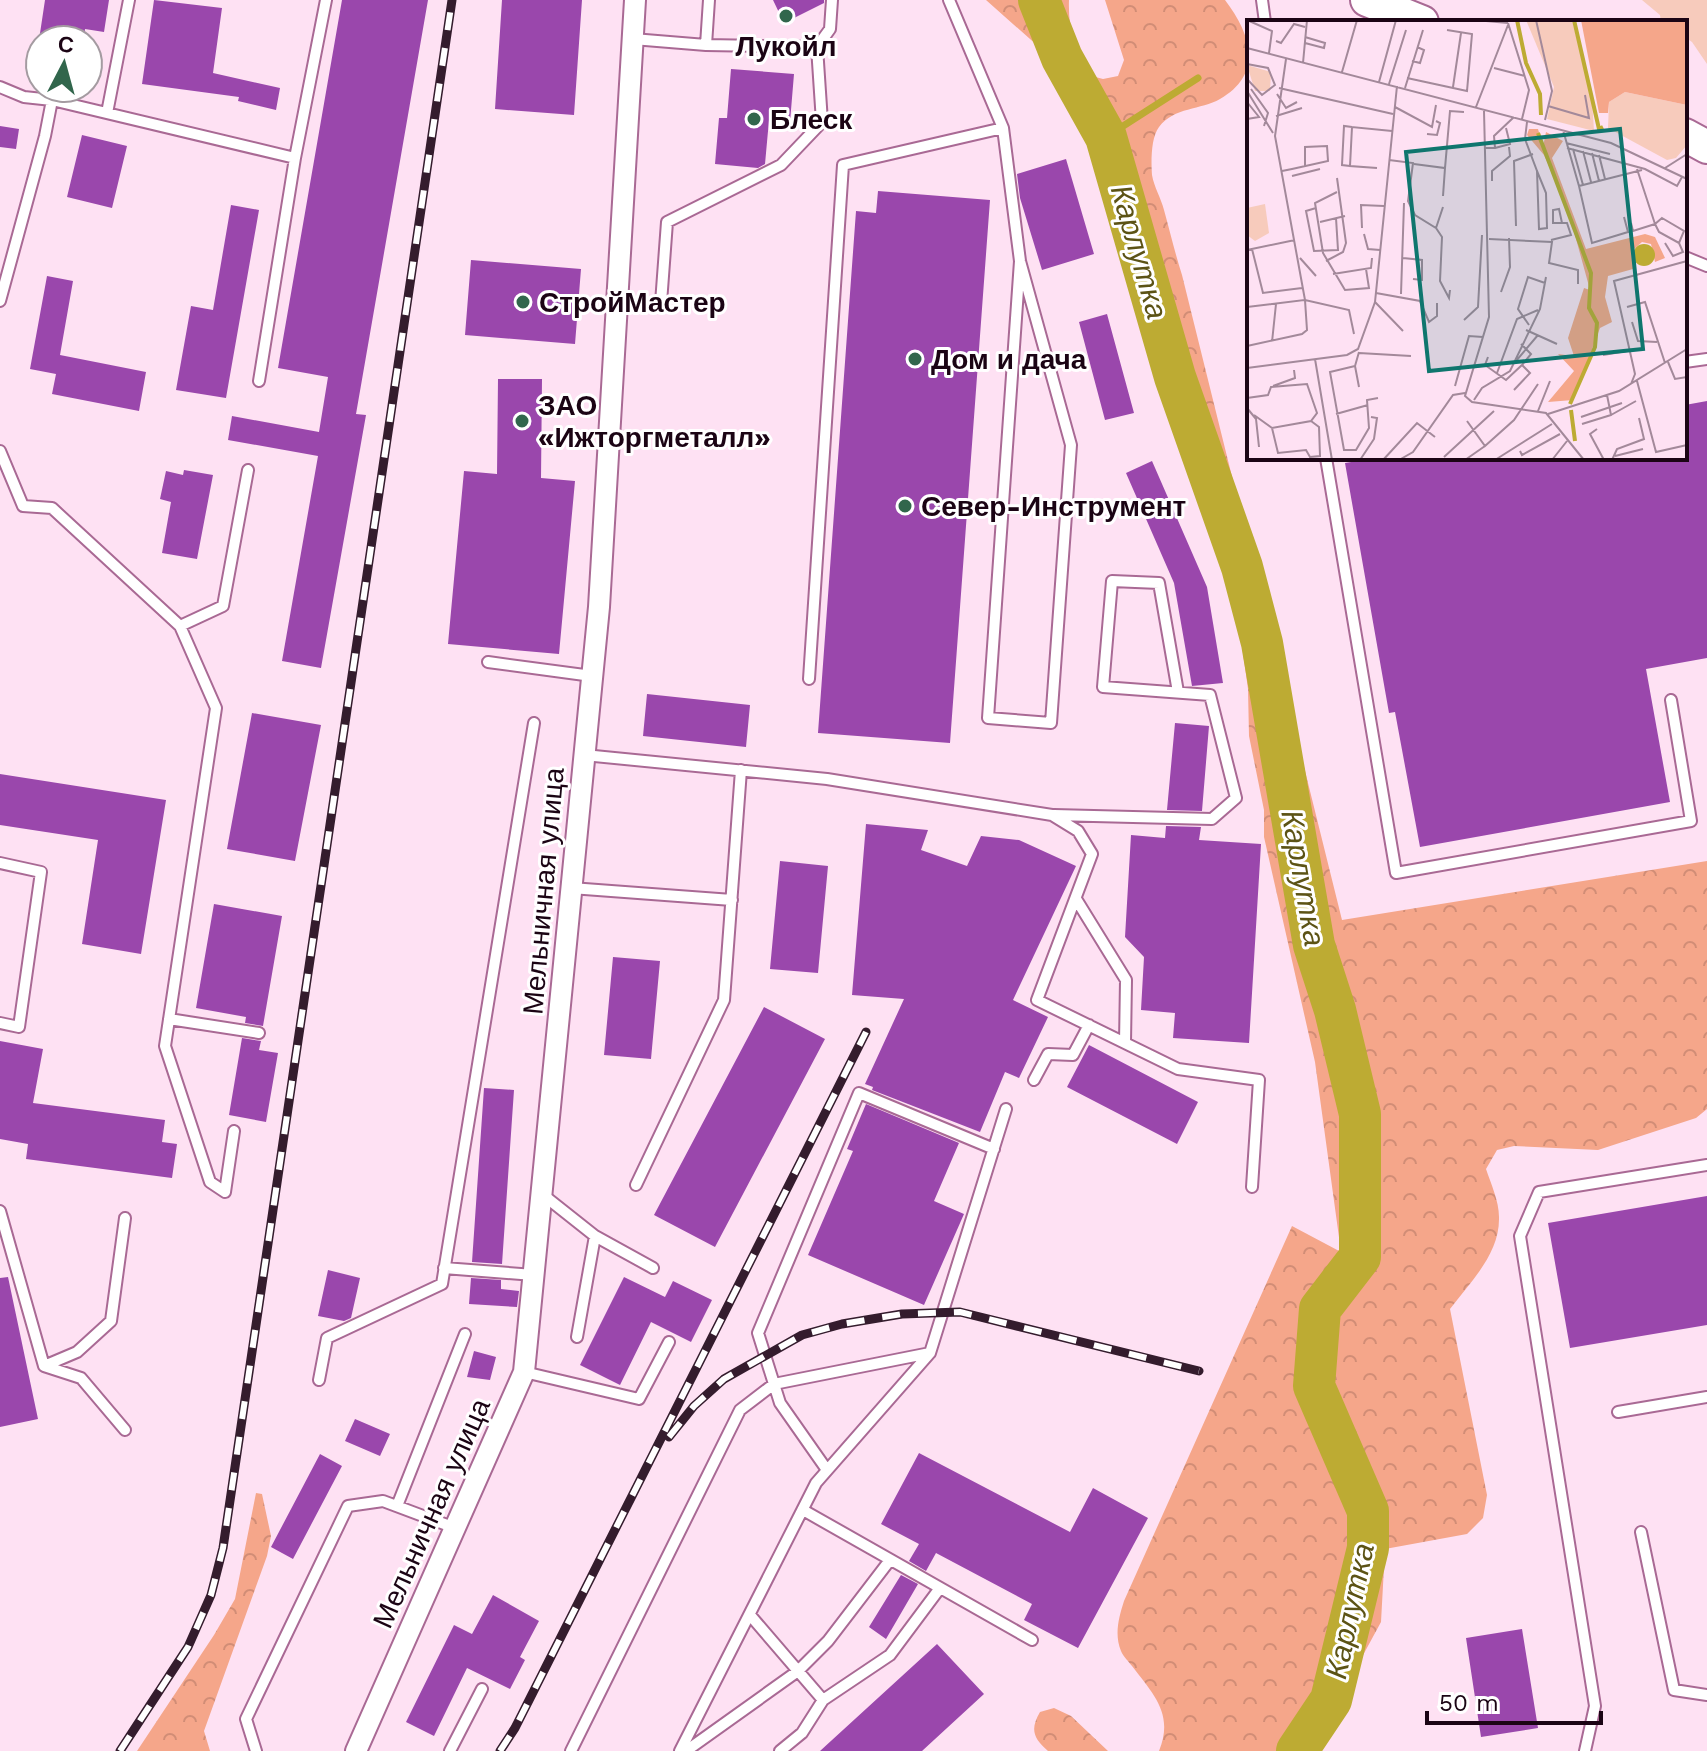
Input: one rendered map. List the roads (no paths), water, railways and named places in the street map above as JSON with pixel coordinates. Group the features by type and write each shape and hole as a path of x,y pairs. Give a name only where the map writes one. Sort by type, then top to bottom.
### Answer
{"main road":[{"path":"1367,0 1417,20"},
{"path":"1687,136 1707,147"}],"street":[{"name":"Мельничная улица","path":"356,1751 524,1372 592,676 619,300 635,0"}],"lane":[{"path":"107,113 129,0"},
{"path":"259,381 295,158 326,0"},
{"path":"706,45 709,0"},
{"path":"661,303 667,222 781,165 822,122 817,47 830,29 832,0"},
{"path":"949,0 1003,128 1020,261 1071,445 1051,723 988,718 1020,261"},
{"path":"1262,0 1265,20"},
{"path":"633,39 706,45 817,47"},
{"path":"0,87 24,97"},
{"path":"0,301 51,104"},
{"path":"69,104 295,158"},
{"path":"809,679 843,165 1003,128"},
{"path":"1687,258 1707,268"},
{"path":"1687,362 1707,359"},
{"path":"0,451 23,506 52,508 180,626 216,708 165,1046 210,1182 225,1192 234,1131"},
{"path":"1326,460 1396,873 1691,821 1671,700"},
{"path":"180,626 223,606 248,470"},
{"path":"584,755 827,779 1052,815 1212,819 1236,798 1210,695 1103,687 1112,581 1159,583 1178,692"},
{"path":"488,662 592,676"},
{"path":"319,1380 327,1338 442,1284 534,723"},
{"path":"636,1185 724,1000 741,770"},
{"path":"1052,815 1078,831 1092,854 1037,1000 1178,1069 1259,1080 1252,1187"},
{"path":"0,863 41,872 19,1027 0,1023"},
{"path":"571,888 732,900"},
{"path":"1076,899 1126,980 1125,1043"},
{"path":"169,1019 259,1033"},
{"path":"1034,1080 1048,1054 1073,1055 1089,1025"},
{"path":"827,1470 780,1403 758,1333 859,1093 994,1149"},
{"path":"683,1751 816,1483 930,1353 1006,1109"},
{"path":"1585,1751 1595,1706 1520,1236 1539,1192 1707,1165"},
{"path":"542,1194 595,1236 653,1268"},
{"path":"0,1211 44,1366"},
{"path":"44,1366 77,1352 111,1321 125,1218"},
{"path":"577,1337 595,1236"},
{"path":"444,1268 534,1275"},
{"path":"397,1506 465,1334"},
{"path":"524,1372 639,1399 669,1342"},
{"path":"571,1751 740,1410 774,1384 930,1353"},
{"path":"44,1366 81,1378 125,1430"},
{"path":"1618,1412 1707,1397"},
{"path":"256,1751 246,1719 348,1506 383,1501 455,1528"},
{"path":"803,1510 1032,1640"},
{"path":"1641,1532 1674,1690 1707,1695"},
{"path":"683,1751 798,1671 828,1641 890,1560"},
{"path":"780,1751 802,1733 823,1700 890,1655 940,1588"},
{"path":"750,1615 823,1700"},
{"path":"450,1751 482,1689"}],"waterway":[{"name":"Карлутка","path":"1039,0 1062,58 1106,137 1175,377 1242,567 1262,643 1314,945 1335,1010 1360,1114 1360,1257 1320,1309 1314,1386 1368,1511 1368,1548 1331,1700 1297,1751"},
{"path":"1106,137 1198,78"}],"railway":[{"path":"120,1751 188,1647 211,1595 223,1548 452,0"},
{"path":"500,1751 515,1728 866,1032"},
{"path":"669,1437 694,1406 724,1379 802,1335 842,1324 902,1314 960,1312 1199,1371"}],"place":[{"name":"Лукойл","path":"786,16"},
{"name":"Блеск","path":"754,119"},
{"name":"СтройМастер","path":"523,302"},
{"name":"Дом и дача","path":"915,359"},
{"name":"ЗАО «Ижторгметалл»","path":"522,421"},
{"name":"Север-Инструмент","path":"905,506"}]}
